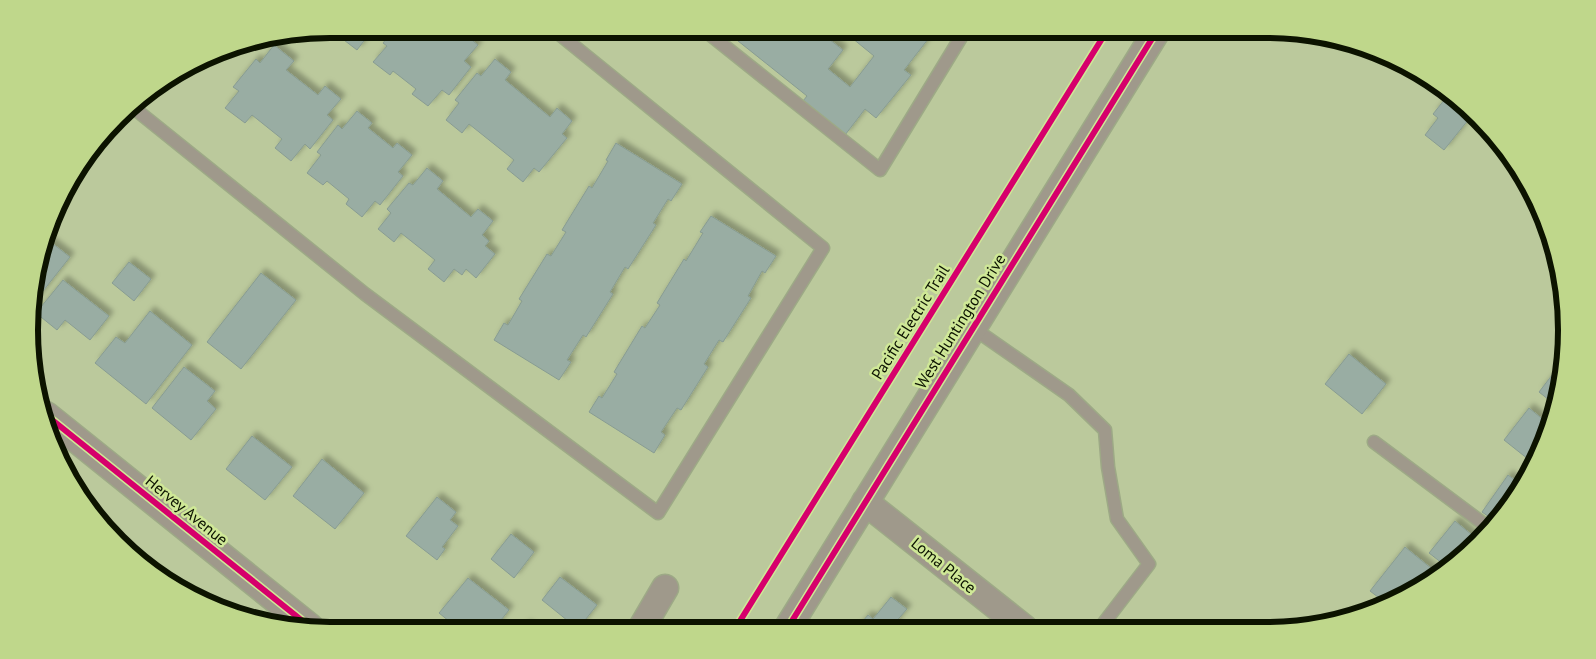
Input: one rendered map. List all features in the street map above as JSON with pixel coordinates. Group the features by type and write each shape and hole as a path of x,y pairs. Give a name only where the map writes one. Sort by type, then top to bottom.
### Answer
{"street":[{"name":"West Huntington Drive","path":"791,622 1152,38"},
{"name":"Hervey Avenue","path":"52,420 301,620"},
{"name":"Loma Place","path":"865,502 1006,622"},
{"path":"644,622 665,588"}],"lane":[{"path":"137,110 365,294 658,513 823,248 564,38"},
{"path":"714,38 880,170 961,38"},
{"path":"972,328 1068,395 1105,430 1108,467 1117,519 1149,564 1105,622"},
{"path":"1374,442 1484,524"}],"building":[{"path":"341,38 366,38 357,50"},
{"path":"387,38 469,38 478,45 464,61 471,67 449,95 442,90 428,106 412,94 416,89 393,71 390,75 373,62 387,46 383,43"},
{"path":"734,38 828,38 843,50 828,69 850,87 874,56 852,38 929,38 904,70 911,75 876,118 865,109 845,135 803,101 807,96"},
{"path":"274,45 294,61 286,70 318,95 325,86 341,99 327,115 333,120 310,149 305,144 291,161 275,148 282,139 252,115 245,123 225,108 239,91 233,87 256,59 260,63"},
{"path":"495,59 511,72 505,80 550,117 557,108 572,121 562,134 567,138 539,172 534,168 523,182 507,169 514,160 469,124 462,133 446,120 459,103 455,100 477,73 481,76"},
{"path":"1445,99 1469,119 1444,150 1425,135 1438,118 1433,114"},
{"path":"357,111 372,123 368,128 393,148 397,143 412,155 398,172 403,176 380,205 375,201 362,217 346,204 349,199 327,181 323,185 307,173 321,155 317,152 338,125 342,129"},
{"path":"616,143 682,184 671,201 668,199 653,223 656,225 628,269 625,267 610,292 613,294 586,337 583,335 567,360 571,362 559,380 494,340 504,323 508,325 522,301 519,299 547,254 551,256 566,232 562,230 589,186 592,188"},
{"path":"427,168 443,181 437,189 471,217 478,209 493,221 482,235 489,241 485,246 495,254 476,278 466,269 462,275 454,269 444,282 428,269 435,260 401,233 394,242 378,229 391,213 387,209 409,183 413,185"},
{"path":"711,216 776,256 765,273 762,271 748,296 751,298 723,342 719,340 704,364 708,367 681,410 677,408 661,432 665,435 654,453 589,412 599,396 602,398 617,374 614,372 642,326 645,328 660,305 657,303 684,259 686,261 703,233 700,232"},
{"path":"51,242 70,257 40,295"},
{"path":"129,262 151,279 134,301 112,283"},
{"path":"261,273 296,300 241,369 207,342"},
{"path":"63,280 109,316 90,340 65,320 57,330 38,315 38,311"},
{"path":"150,311 192,345 146,404 95,363 116,337 125,343"},
{"path":"1349,354 1386,384 1362,414 1325,384"},
{"path":"184,367 215,391 207,401 216,409 191,440 152,408"},
{"path":"1556,370 1550,401 1539,392"},
{"path":"1529,408 1544,420 1528,459 1504,440"},
{"path":"252,436 292,467 265,500 226,469"},
{"path":"322,459 364,493 335,529 293,496"},
{"path":"1508,475 1516,481 1490,517 1482,512"},
{"path":"437,497 456,512 450,520 458,526 442,547 445,549 437,560 406,536"},
{"path":"1455,521 1473,536 1442,563 1429,553"},
{"path":"511,534 534,552 514,578 491,559"},
{"path":"1405,547 1433,569 1380,598 1370,591"},
{"path":"560,577 597,605 584,622 569,622 542,600"},
{"path":"468,578 509,610 499,622 450,622 439,613"},
{"path":"891,597 907,609 896,622 862,622 868,615 873,619"}],"cycle path":[{"name":"Pacific Electric Trail","path":"739,622 1102,38"},
{"path":"791,622 1152,38"},
{"path":"52,420 301,620"}]}
